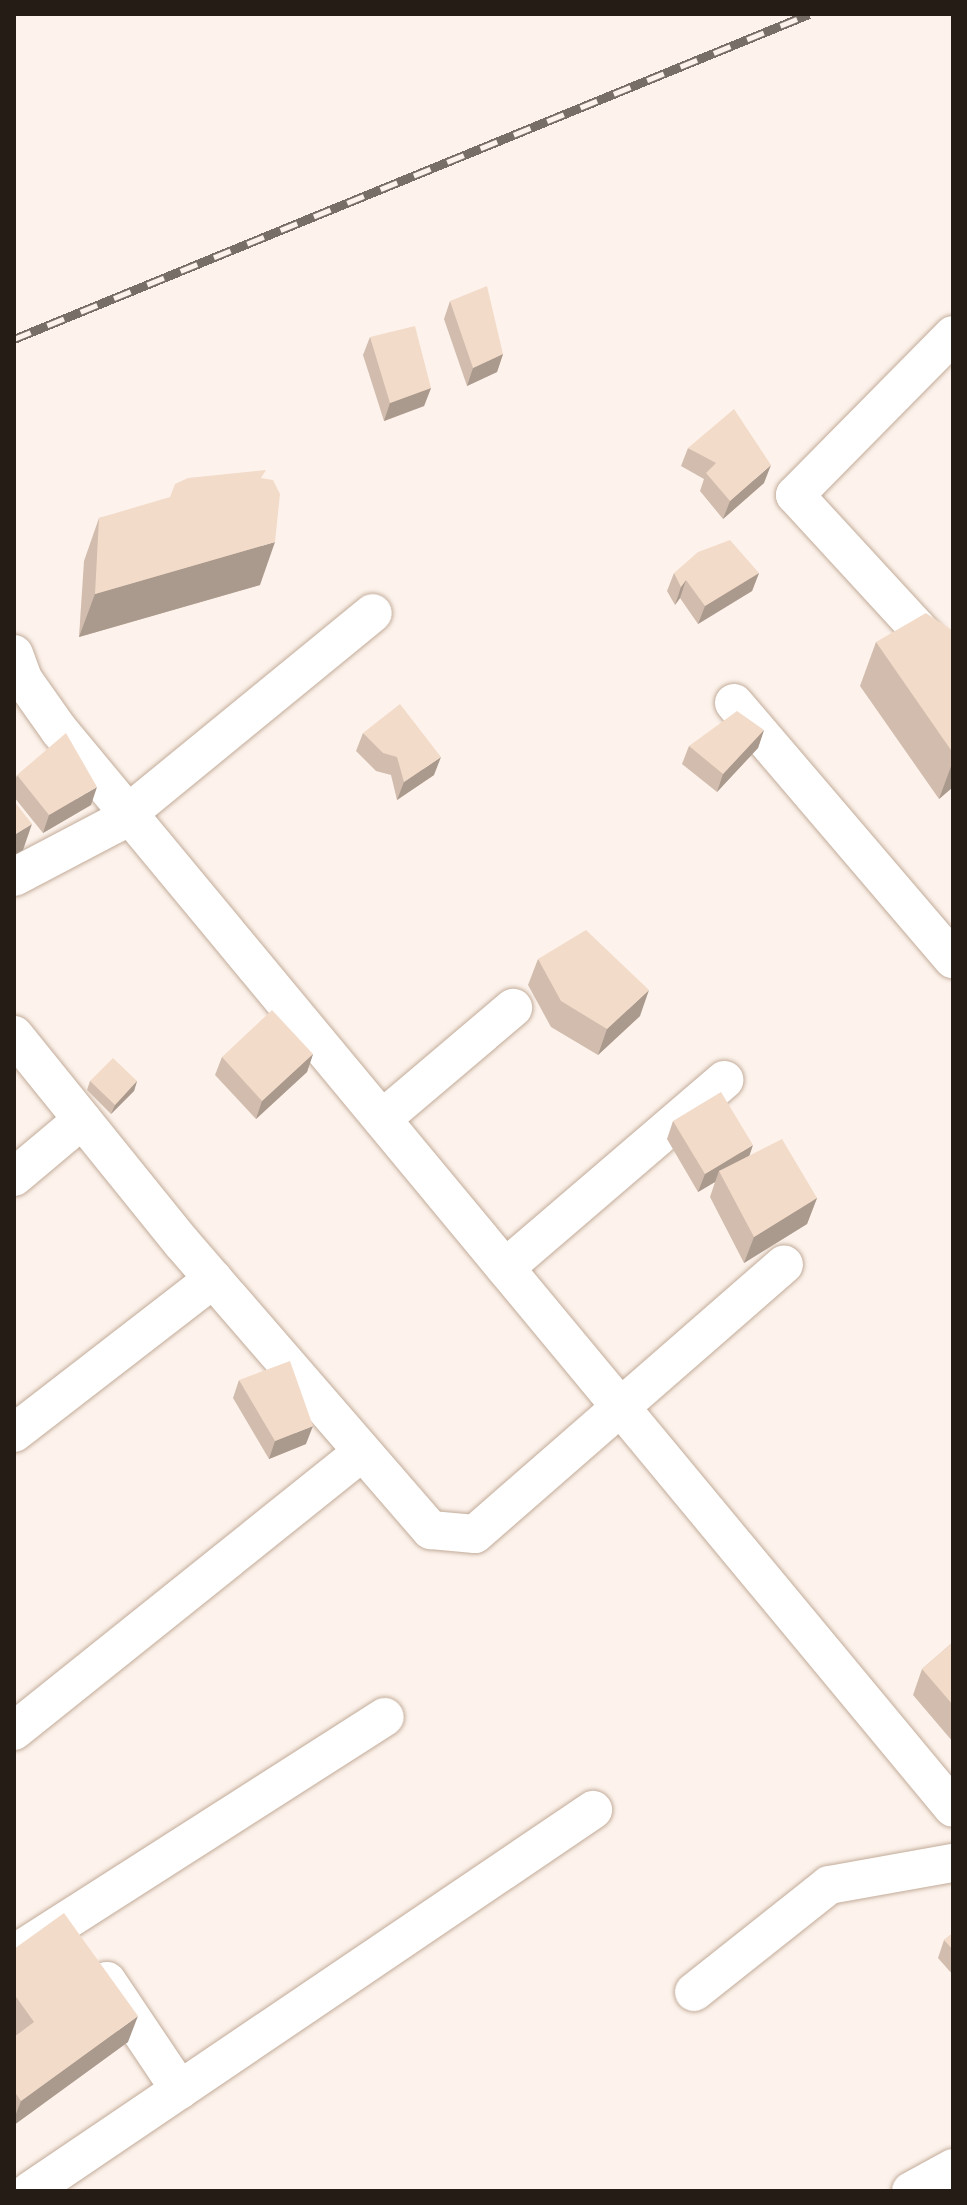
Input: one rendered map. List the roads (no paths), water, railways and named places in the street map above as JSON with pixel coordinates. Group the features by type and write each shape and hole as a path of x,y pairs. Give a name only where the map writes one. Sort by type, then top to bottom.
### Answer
{"street":[{"path":"953,335 795,495 953,667"},
{"path":"14,877 129,813 373,613"},
{"path":"14,654 23,679 50,717 953,1808"},
{"path":"734,703 953,959"},
{"path":"382,1119 513,1008"},
{"path":"14,1035 213,1279 431,1530 475,1534 784,1264"},
{"path":"505,1268 724,1080"},
{"path":"14,1177 82,1120"},
{"path":"14,1433 213,1279"},
{"path":"14,1731 362,1452"},
{"path":"14,1954 385,1717"},
{"path":"30,2191 593,1810"},
{"path":"694,1992 829,1885 953,1863"},
{"path":"65,1919 180,2090"},
{"path":"911,2191 953,2168"}],"railway":[{"path":"14,339 809,14"}]}
